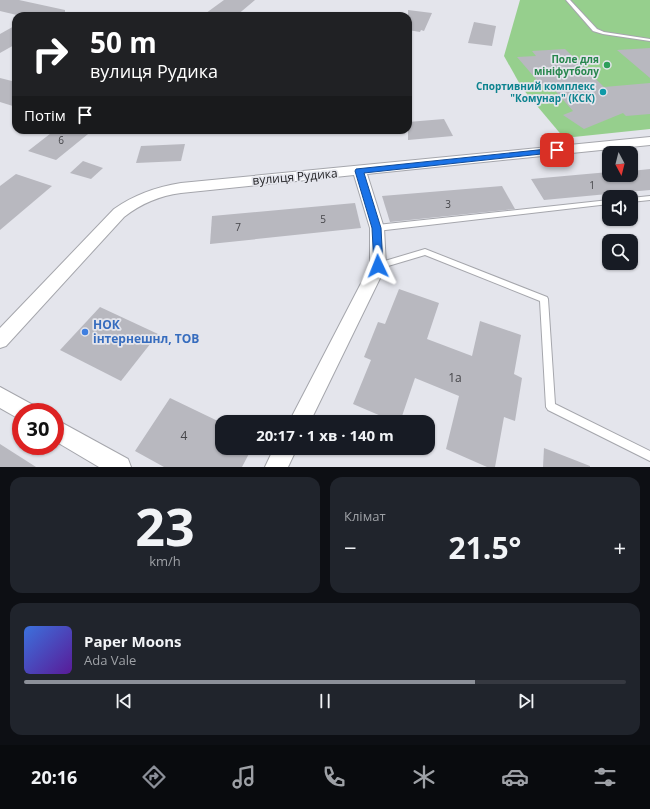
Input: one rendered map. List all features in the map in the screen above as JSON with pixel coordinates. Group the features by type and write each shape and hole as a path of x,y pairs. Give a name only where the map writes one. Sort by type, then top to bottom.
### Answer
{"street":[{"name":"вулиця Рудика","path":"0,340 119,212 132,202 164,190 650,141"},
{"path":"303,415 378,266 377,228 359,171"},
{"path":"0,397 12,404"},
{"path":"64,434 120,467"},
{"path":"276,467 282,455"}],"lane":[{"path":"568,0 589,25 599,32 650,40"},
{"path":"638,199 650,198"},
{"path":"377,228 602,203"},
{"path":"378,266 425,252 544,299 551,408 650,456"}],"green space":[{"path":"520,0 650,0 650,129 564,138 522,88 504,56"}],"building":[{"path":"0,0 19,0 65,10 65,12 12,12 12,14 0,11"},
{"path":"224,0 255,0 241,12 208,12"},
{"path":"408,10 432,13 424,31 412,31 412,12 408,12"},
{"path":"474,22 496,26 492,46 468,43"},
{"path":"12,27 12,46 0,53 0,34"},
{"path":"650,48 650,78 617,50"},
{"name":"Спортивний комплекс \"Комунар\" (КСК)","path":"565,49 604,87 650,83 650,114 626,116 623,113 584,129 563,115 573,111 550,85 542,86 517,57 536,56 532,51"},
{"path":"0,78 12,81 12,106 0,102"},
{"path":"444,119 453,136 408,140 408,134 412,134 412,122"},
{"path":"50,134 88,134 56,160 28,151"},
{"path":"185,144 181,161 136,163 141,146"},
{"path":"83,161 103,168 91,179 70,173"},
{"path":"650,169 650,190 602,190 602,195 544,200 531,179 602,173 602,182 638,182 638,170"},
{"path":"16,174 52,186 0,230 0,186"},
{"path":"502,186 515,209 390,222 382,196"},
{"path":"355,203 361,228 210,244 212,216"},
{"path":"399,289 439,303 427,339 472,356 480,321 521,335 514,374 522,378 515,421 504,417 495,467 487,467 446,449 459,396 415,378 402,415 379,415 353,404 371,360 364,357 378,322 385,324"},
{"path":"100,307 158,334 121,381 60,350"},
{"path":"170,398 215,420 215,455 248,455 242,467 164,467 135,451"},
{"path":"0,444 12,452 12,455 17,455 36,467 0,467"},
{"path":"544,448 590,466 590,467 543,467"}],"place":[{"name":"Поле для мініфутболу","path":"607,65"},
{"name":"Спортивний комплекс \"Комунар\" (КСК)","path":"603,92"},
{"name":"НОК інтернешнл, ТОВ","path":"85,332"}],"route":[{"path":"378,266 377,228 359,171 557,150"}]}
